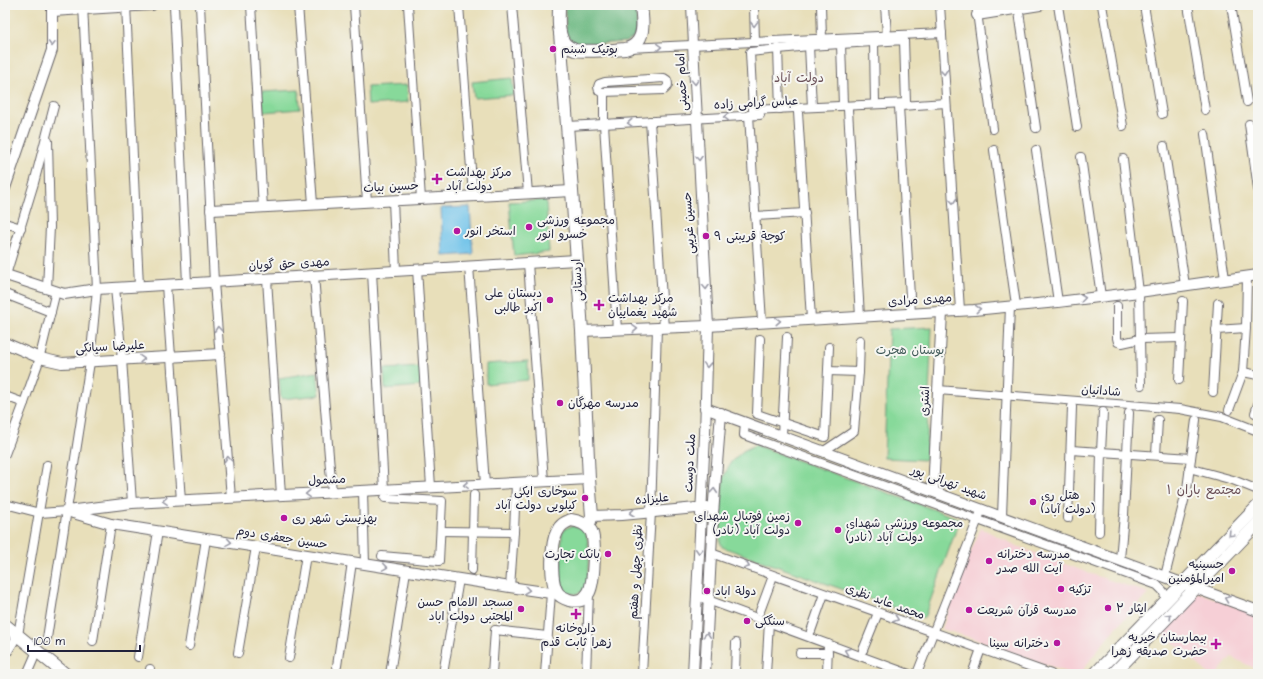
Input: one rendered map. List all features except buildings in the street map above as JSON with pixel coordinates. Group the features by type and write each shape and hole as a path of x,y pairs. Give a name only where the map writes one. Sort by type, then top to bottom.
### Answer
{"main road":[{"name":"اردستانی","path":"559,5 582,331 590,521 594,548 592,584 589,593"},
{"path":"560,33 566,46 573,50 625,49 637,43 640,38 642,24 641,5"},
{"path":"564,81 569,63 572,58 581,51"},
{"path":"1113,674 1258,506"},
{"path":"589,593 581,600 571,601 554,593 553,572 554,541 556,532 562,524 570,520 590,521"},
{"path":"1095,674 1167,601 1190,585 1258,523"},
{"path":"5,625 65,674"},
{"path":"46,660 56,674"}],"street":[{"path":"5,188 8,170 52,50 52,8 152,5"},
{"path":"174,5 187,283"},
{"path":"200,5 214,282 232,498"},
{"path":"251,5 263,208"},
{"path":"298,5 313,204"},
{"path":"354,5 366,202"},
{"path":"408,5 421,199"},
{"path":"459,5 473,196"},
{"path":"512,5 528,194"},
{"path":"691,5 693,45"},
{"path":"754,5 755,42"},
{"path":"812,107 816,42 821,5"},
{"path":"885,5 887,36"},
{"path":"940,5 960,310"},
{"path":"993,130 976,10 1040,5"},
{"path":"1058,5 1077,127"},
{"path":"1102,5 1123,126"},
{"path":"1144,5 1162,114"},
{"path":"1188,5 1205,110"},
{"path":"1231,5 1247,102"},
{"path":"126,6 139,286"},
{"path":"47,638 90,362 97,289 83,7"},
{"path":"1018,7 1036,128"},
{"path":"625,49 755,42 816,42 841,44 904,40 906,102 846,107 753,110 750,52 816,42 942,33"},
{"path":"874,42 875,104"},
{"path":"841,44 860,317"},
{"name":"امام خمینی","path":"693,45 696,119"},
{"path":"778,48 780,109"},
{"path":"664,78 667,80 668,84 668,87 664,90 604,92 599,91 598,87 600,84 605,82 664,78"},
{"path":"604,92 604,124 617,330"},
{"name":"عباس گرامی زاده","path":"568,126 749,116 846,107 946,104"},
{"path":"6,275 34,183 54,106"},
{"path":"899,106 911,314"},
{"path":"798,112 811,319"},
{"path":"749,116 762,322"},
{"name":"حسین غریبی","path":"696,119 708,326"},
{"name":"نظری چهل و هفتم","path":"642,674 660,328 650,121"},
{"path":"1249,124 1258,189"},
{"path":"5,454 7,441 24,403 40,355 51,312 48,132"},
{"path":"1204,134 1225,279"},
{"path":"1164,146 1185,285"},
{"path":"994,150 1013,305 1006,396 1002,516"},
{"path":"1036,150 1058,302"},
{"path":"1080,157 1101,296"},
{"path":"1123,159 1139,292 1141,385"},
{"name":"حسین بیات","path":"210,210 572,191"},
{"path":"393,200 396,271"},
{"path":"756,216 805,213"},
{"path":"5,223 21,228"},
{"name":"مهدی حق گویان","path":"6,275 64,294 97,289 139,286 576,260"},
{"path":"528,263 544,481"},
{"path":"469,266 485,484"},
{"path":"417,270 431,487"},
{"path":"372,272 384,494 442,501 439,561 382,556"},
{"name":"مهدی مرادی","path":"582,331 708,326 942,312 1058,302 1258,275"},
{"path":"314,276 332,492"},
{"path":"1229,410 1243,372 1247,276"},
{"path":"267,279 281,495"},
{"path":"166,285 181,501"},
{"path":"115,288 122,359 132,503"},
{"path":"5,294 51,312"},
{"path":"1179,380 1183,301"},
{"path":"1213,392 1218,302"},
{"path":"1117,306 1118,342 1122,343 1140,339 1181,338"},
{"name":"اشتری","path":"933,491 942,312"},
{"name":"ملت دوست","path":"693,674 708,326"},
{"path":"1216,330 1246,328"},
{"path":"782,435 787,337"},
{"path":"760,339 757,414 825,437 829,347"},
{"path":"824,451 854,431 860,340"},
{"name":"علیرضا سیانکی","path":"5,343 62,363 122,359 171,358 220,354"},
{"path":"828,371 859,372"},
{"path":"1243,372 1258,375"},
{"name":"شادانیان","path":"938,390 1180,409 1222,417 1258,431"},
{"path":"5,396 24,403"},
{"path":"1255,413 1258,404"},
{"path":"1068,518 1072,407"},
{"name":"شهید تهرانی پور","path":"705,408 1120,559 1258,611"},
{"path":"1099,532 1103,412"},
{"path":"705,674 713,507 721,413"},
{"path":"1120,559 1128,453 1129,413"},
{"path":"1156,455 1158,420"},
{"path":"1142,580 1160,574 1187,490 1196,420"},
{"path":"745,422 744,435 1156,585 1163,590 1167,601"},
{"path":"1071,450 1191,458"},
{"path":"5,656 18,635 47,465"},
{"path":"1189,468 1233,480 1258,490"},
{"name":"مشمول","path":"67,511 132,503 332,492 363,491 384,494 431,487 589,479"},
{"path":"510,587 516,483"},
{"path":"363,491 365,564"},
{"path":"472,570 474,495"},
{"name":"حسین جعفری دوم","path":"5,504 40,513 67,511 111,524 554,593"},
{"name":"علیزاده","path":"590,521 622,515 713,507"},
{"path":"918,670 982,509"},
{"path":"93,641 111,524"},
{"path":"138,657 158,531"},
{"path":"441,531 514,532"},
{"path":"189,646 206,539"},
{"path":"238,653 256,547"},
{"name":"محمد عابد نظری","path":"711,553 981,649 1031,671 1051,674"},
{"path":"289,658 306,555"},
{"path":"337,666 352,562"},
{"path":"390,674 406,571"},
{"path":"760,611 773,576"},
{"path":"443,674 459,579"},
{"path":"545,674 547,636 554,593"},
{"path":"586,674 589,593"},
{"path":"811,631 824,594"},
{"path":"697,596 828,644 892,671 909,674"},
{"path":"863,650 878,613"},
{"path":"766,674 769,622"},
{"path":"492,674 495,630 547,636"},
{"path":"735,674 736,643"},
{"path":"827,674 828,644"},
{"path":"972,674 981,649"},
{"path":"26,674 37,651"},
{"path":"800,653 828,653"}],"shaded area":[{"path":"981,528 1017,546 1094,575 1149,593 1108,636 1080,674 1071,674 978,640 942,629 960,576"},
{"name":"بیمارستان خیریه حضرت صدیقه زهرا","path":"1198,592 1258,616 1258,670 1231,657 1217,674 1209,674 1160,631"}],"green space":[{"path":"565,5 636,5 637,30 633,38 626,42 580,45 572,41 566,33"},
{"path":"512,78 514,95 474,98 472,82"},
{"path":"407,85 408,102 368,105 367,87"},
{"path":"299,90 300,109 264,112 261,92"},
{"name":"مجموعه ورزشی خسرو انور","path":"546,200 549,252 514,256 509,202"},
{"name":"بوستان هجرت","path":"932,327 926,460 884,458 889,329"},
{"path":"528,361 528,380 486,384 486,364"},
{"path":"420,367 421,386 385,389 384,369"},
{"path":"317,372 320,395 281,399 279,378"},
{"name":"مجموعه ورزشی شهدای دولت آباد (نادر)","path":"755,445 960,519 924,618 722,547 720,542 723,478 731,462 743,451"},
{"path":"572,526 580,528 584,531 588,542 587,585 580,593 577,594 571,594 564,591 561,583 562,533 566,528"}],"water":[{"name":"استخر انور","path":"470,207 473,254 443,256 441,208"}],"place":[{"name":"بوتیک شبنم","path":"553,49"},
{"name":"مرکز بهداشت دولت آباد","path":"437,179"},
{"name":"مجموعه ورزشی خسرو انور","path":"529,227"},
{"name":"استخر انور","path":"457,231"},
{"name":"۹ کوجة قریبتی","path":"706,236"},
{"name":"دبستان علی اکبر طالبی","path":"550,300"},
{"name":"مرکز بهداشت شهید یغماییان","path":"599,305"},
{"name":"مدرسه مهرگان","path":"560,403"},
{"name":"سوخاری ایکی کیلویی دولت آباد","path":"585,498"},
{"name":"هتل ری (دولت آباد)","path":"1033,502"},
{"name":"بهزیستی شهر ری","path":"284,518"},
{"name":"زمین فوتبال شهدای دولت آباد (نادر)","path":"798,523"},
{"name":"مجموعه ورزشی شهدای دولت آباد (نادر)","path":"838,530"},
{"name":"بانک تجارت","path":"608,554"},
{"name":"مدرسه دخترانه آیت الله صدر","path":"989,561"},
{"name":"حسینیه امیرالمؤمنین","path":"1232,571"},
{"name":"تزکیه","path":"1061,589"},
{"name":"دولة اباد","path":"707,591"},
{"name":"ایثار ۲","path":"1108,608"},
{"name":"مسجد الامام حسن المجتبى دولت اباد","path":"521,609"},
{"name":"مدرسه قرآن شریعت","path":"969,610"},
{"name":"داروخانه زهرا ثابت قدم","path":"576,614"},
{"name":"سنگکی","path":"747,621"},
{"name":"دخترانه سینا","path":"1057,643"},
{"name":"بیمارستان خیریه حضرت صدیقه زهرا","path":"1216,644"}],"district":[{"name":"دولت آباد","path":"799,78"},
{"name":"مجتمع باران ١","path":"1204,490"}]}
